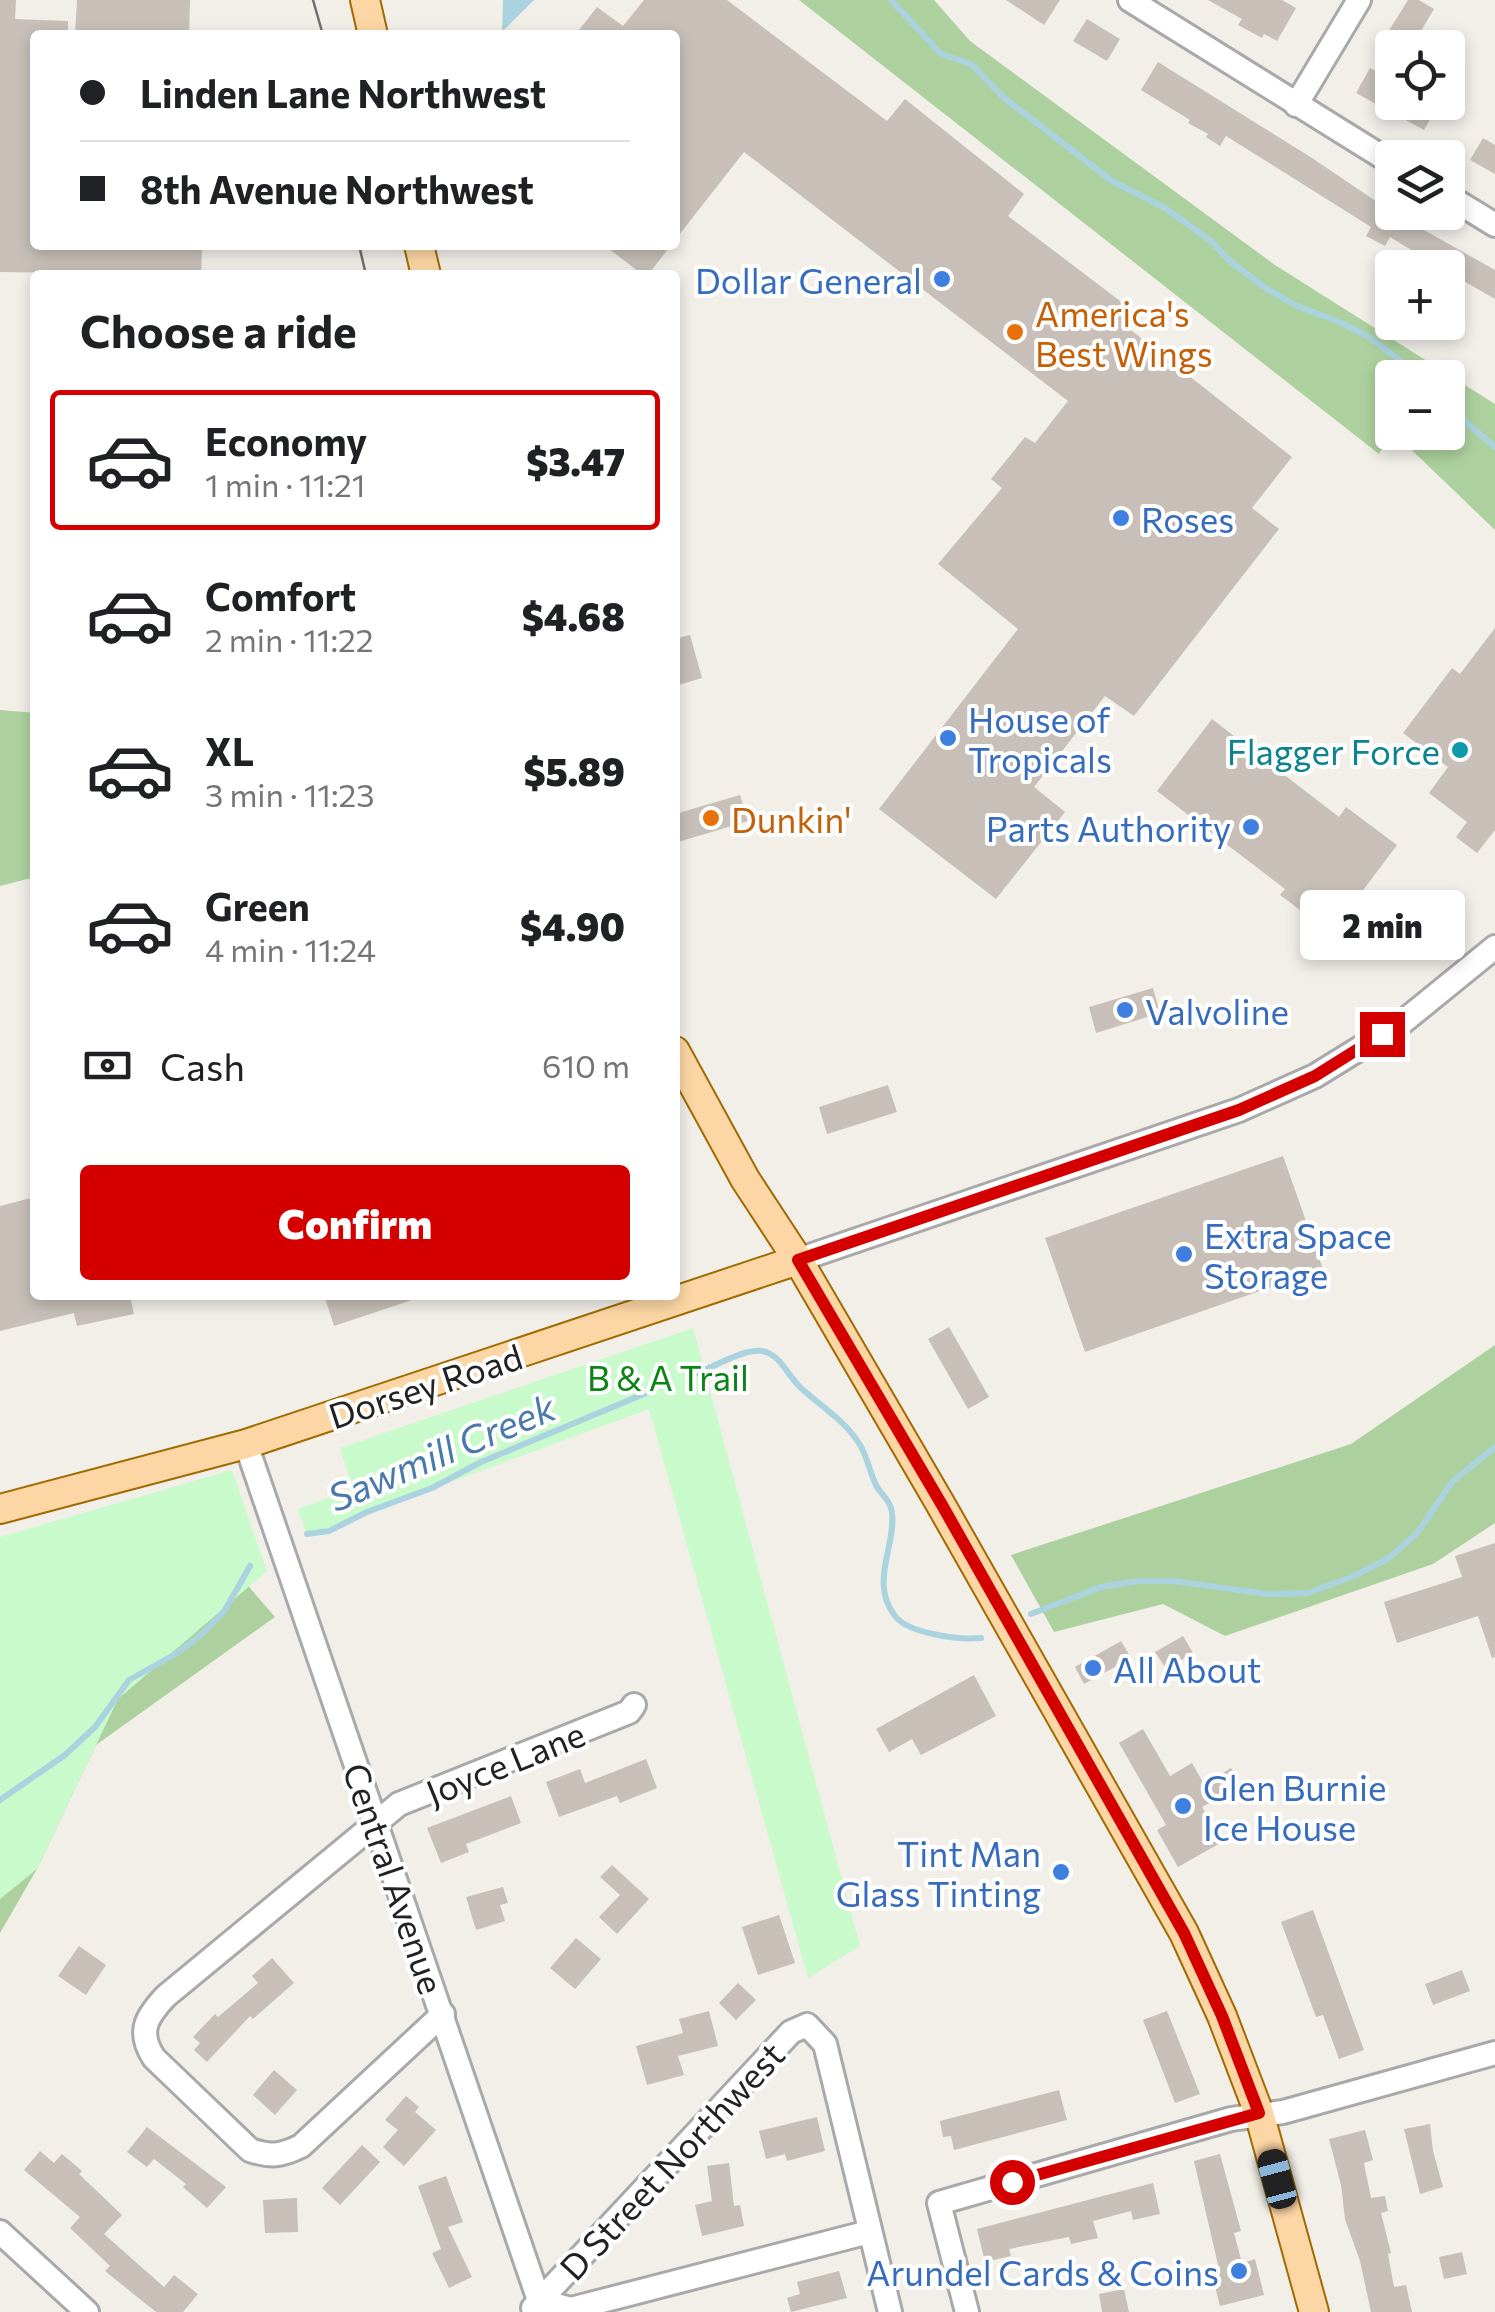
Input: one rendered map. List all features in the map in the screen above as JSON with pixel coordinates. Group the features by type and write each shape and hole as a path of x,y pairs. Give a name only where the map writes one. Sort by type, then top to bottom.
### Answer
{"main road":[{"path":"365,0 372,30"},
{"path":"680,1060 745,1179 798,1260 942,1505 1184,1933 1222,2016 1259,2113 1313,2312"},
{"name":"Dorsey Road","path":"680,1299 798,1260"},
{"name":"Dorsey Road","path":"0,1509 246,1444 678,1300"},
{"name":"Dorsey Road","path":"0,1500 46,1494"}],"street":[{"path":"1130,0 1375,153"},
{"path":"1296,105 1359,0"},
{"path":"1465,206 1495,225"},
{"path":"798,1260 1239,1110 1285,1090 1404,1021 1495,947"},
{"name":"Central Avenue","path":"246,1444 443,2014 538,2308"},
{"name":"Joyce Lane","path":"443,2014 300,2146 282,2155 267,2156 250,2150 154,2058 145,2044 144,2029 151,2012 166,1996 398,1804 629,1712 634,1705"},
{"name":"D Street Northwest","path":"538,2308 791,2032 807,2025 824,2044 869,2232"},
{"path":"967,2312 939,2203 1259,2113 1283,2112 1495,2053"},
{"path":"0,2232 87,2312"},
{"path":"538,2308 571,2309 869,2232 890,2312"}],"green space":[{"path":"799,0 934,0 970,41 1275,265 1375,328 1375,340 1394,340 1425,360 1375,360 1375,450 1381,450 1379,454"},
{"path":"1465,385 1495,404 1495,530 1412,450 1465,450"},
{"path":"0,710 30,713 30,878 0,886"},
{"name":"B & A Trail","path":"693,1328 860,1946 808,1978 649,1409 307,1535 298,1509 353,1489 340,1448"},
{"path":"1495,1345 1495,1523 1433,1564 1225,1636 1163,1604 1054,1632 1011,1555 1351,1444"},
{"path":"232,1470 267,1571 118,1699 37,1869 0,1899 0,1537"},
{"path":"216,1549 275,1617 96,1745 37,1869 0,1933 0,1644"}],"water":[{"path":"503,0 534,0 504,30"}],"building":[{"path":"0,0 16,0 15,19 68,21 68,30 30,30 30,250 202,250 201,270 0,272"},
{"path":"77,0 190,0 189,30 75,30"},
{"path":"644,0 727,0 887,121 905,99 1024,194 1008,216 1136,313 1127,327 1292,457 1252,508 1279,529 1134,716 1105,696 1034,787 1065,812 996,899 879,809 1018,629 938,564 1002,488 991,479 1025,437 1035,443 1068,401 744,152 680,234 680,30 579,30 597,7 623,26"},
{"path":"1006,0 1060,0 1044,25"},
{"path":"1208,0 1282,0 1296,8 1277,41 1238,25 1242,19"},
{"path":"1408,0 1419,0 1434,9 1422,30 1389,30"},
{"path":"1087,19 1120,39 1107,61 1073,41"},
{"path":"1158,62 1375,201 1375,230 1424,230 1459,250 1411,250 1390,237 1385,246 1366,236 1371,227 1226,136 1220,146 1188,123 1190,120 1141,90"},
{"path":"1370,68 1375,71 1375,103 1356,93"},
{"path":"1406,120 1430,120 1424,130"},
{"path":"1483,138 1495,145 1495,174 1470,160"},
{"path":"610,250 667,250 652,270 636,270"},
{"path":"1465,253 1495,270 1495,299 1465,282"},
{"name":"Flagger Force","path":"1495,628 1495,830 1477,853 1456,837 1467,822 1429,793 1448,767 1403,733 1452,668 1460,674"},
{"path":"690,635 702,678 680,685 680,638"},
{"path":"1212,719 1339,817 1346,807 1397,845 1331,933 1280,895 1285,889 1157,791"},
{"name":"Dunkin'","path":"740,795 748,821 680,841 680,813"},
{"name":"Valvoline","path":"1153,988 1160,1013 1096,1033 1089,1007"},
{"path":"888,1085 897,1112 827,1134 819,1107"},
{"name":"Extra Space Storage","path":"1283,1156 1323,1269 1085,1352 1045,1238"},
{"path":"30,1198 30,1300 131,1300 134,1314 77,1326 74,1313 0,1331 0,1206"},
{"path":"326,1300 412,1300 334,1326"},
{"path":"949,1327 989,1397 968,1409 928,1339"},
{"path":"1495,1543 1495,1657 1492,1658 1478,1616 1397,1643 1384,1602 1462,1577 1455,1556"},
{"path":"1183,1636 1193,1653 1166,1669 1155,1652"},
{"path":"1121,1641 1131,1658 1084,1684 1075,1667"},
{"path":"974,1675 996,1716 921,1755 912,1739 889,1752 876,1729"},
{"path":"1143,1729 1170,1776 1192,1763 1204,1784 1231,1768 1241,1785 1202,1807 1222,1842 1178,1867 1157,1830 1166,1825 1119,1743"},
{"path":"646,1759 657,1788 620,1803 617,1796 559,1817 546,1782 580,1769 585,1783"},
{"path":"511,1796 521,1823 466,1844 469,1852 441,1863 427,1828"},
{"path":"612,1865 649,1899 617,1934 599,1917 620,1895 600,1877"},
{"path":"503,1887 508,1903 500,1905 505,1921 476,1930 466,1897"},
{"path":"1313,1910 1364,2050 1339,2059 1323,2015 1316,2017 1281,1922"},
{"path":"779,1915 795,1963 758,1975 742,1927"},
{"path":"576,1938 601,1959 575,1989 550,1968"},
{"path":"79,1946 106,1965 86,1995 58,1976"},
{"path":"272,1958 294,1983 253,2019 250,2016 207,2062 194,2050 200,2043 193,2037 215,2014 218,2017 258,1983 252,1976"},
{"path":"1462,1970 1470,1991 1433,2005 1425,1984"},
{"path":"738,1983 756,2000 736,2020 719,2003"},
{"path":"709,2011 718,2046 678,2056 684,2075 647,2085 636,2046 683,2033 679,2019"},
{"path":"1167,2011 1200,2094 1175,2103 1143,2020"},
{"path":"274,2070 297,2090 275,2115 253,2095"},
{"path":"1059,2090 1067,2120 954,2150 951,2136 943,2137 940,2121"},
{"path":"406,2096 419,2107 415,2112 436,2130 404,2166 383,2147 398,2130 385,2120"},
{"path":"817,2117 825,2151 787,2161 785,2154 766,2159 759,2131"},
{"path":"1430,2124 1443,2187 1420,2194 1404,2129"},
{"path":"147,2127 226,2187 207,2208 183,2187 186,2184 154,2159 147,2167 127,2152"},
{"path":"1365,2130 1373,2160 1364,2163 1371,2198 1385,2196 1388,2211 1381,2213 1394,2287 1406,2285 1412,2312 1371,2312 1360,2261 1345,2219 1329,2139"},
{"path":"362,2145 380,2162 340,2205 322,2188"},
{"path":"40,2151 54,2163 62,2154 122,2215 104,2234 164,2287 174,2275 198,2294 183,2312 156,2312 105,2271 110,2266 70,2228 80,2217 24,2170"},
{"path":"1220,2154 1241,2231 1234,2233 1242,2263 1255,2259 1264,2295 1220,2306 1211,2271 1219,2269 1194,2161"},
{"path":"729,2163 734,2206 740,2205 744,2226 702,2236 695,2205 712,2201 707,2166"},
{"path":"446,2176 463,2222 448,2227 472,2277 449,2288 432,2253 441,2249 418,2186"},
{"path":"1153,2183 1160,2214 1133,2220 1131,2211 1093,2221 1098,2238 1071,2244 1069,2237 1009,2249 1011,2256 985,2262 977,2229"},
{"path":"297,2198 298,2232 265,2233 263,2200"},
{"path":"1462,2252 1467,2274 1444,2279 1439,2257"},
{"path":"839,2271 847,2298 791,2312 787,2298 800,2294 797,2282"},
{"path":"1124,2289 1129,2312 1102,2312 1099,2294"}],"waterway":[{"path":"891,0 941,54 971,64 1003,97 1112,181 1165,208 1264,287 1299,307 1369,337 1399,360"},
{"path":"1465,420 1495,447"},
{"name":"Sawmill Creek","path":"698,1373 754,1351 768,1353 779,1361 800,1387 854,1436 890,1506 892,1526 884,1591 895,1616 923,1631 981,1638"},
{"name":"Sawmill Creek","path":"307,1534 329,1531 651,1391"},
{"name":"Sawmill Creek","path":"1031,1614 1101,1587 1138,1581 1173,1581 1267,1594 1308,1593 1389,1558 1417,1533 1452,1482 1495,1447"},
{"name":"Sawmill Creek","path":"0,1800 65,1755 95,1727 129,1680 179,1652 203,1633 225,1610 250,1566"}],"tram line":[{"path":"313,0 322,30"},
{"path":"360,250 365,270"}],"place":[{"name":"Dollar General","path":"942,279"},
{"name":"America's Best Wings","path":"1015,332"},
{"name":"Roses","path":"1121,518"},
{"name":"House of Tropicals","path":"948,738"},
{"name":"Flagger Force","path":"1460,750"},
{"name":"Dunkin'","path":"711,818"},
{"name":"Parts Authority","path":"1251,827"},
{"name":"Valvoline","path":"1125,1010"},
{"name":"Extra Space Storage","path":"1184,1254"},
{"name":"All About","path":"1093,1668"},
{"name":"Glen Burnie Ice House","path":"1183,1806"},
{"name":"Tint Man Glass Tinting","path":"1061,1872"},
{"name":"Arundel Cards & Coins","path":"1239,2271"}],"route":[{"path":"1012,2182 1259,2113 1222,2016 1184,1933 942,1505 798,1260 1239,1110 1315,1076 1382,1034"}]}
